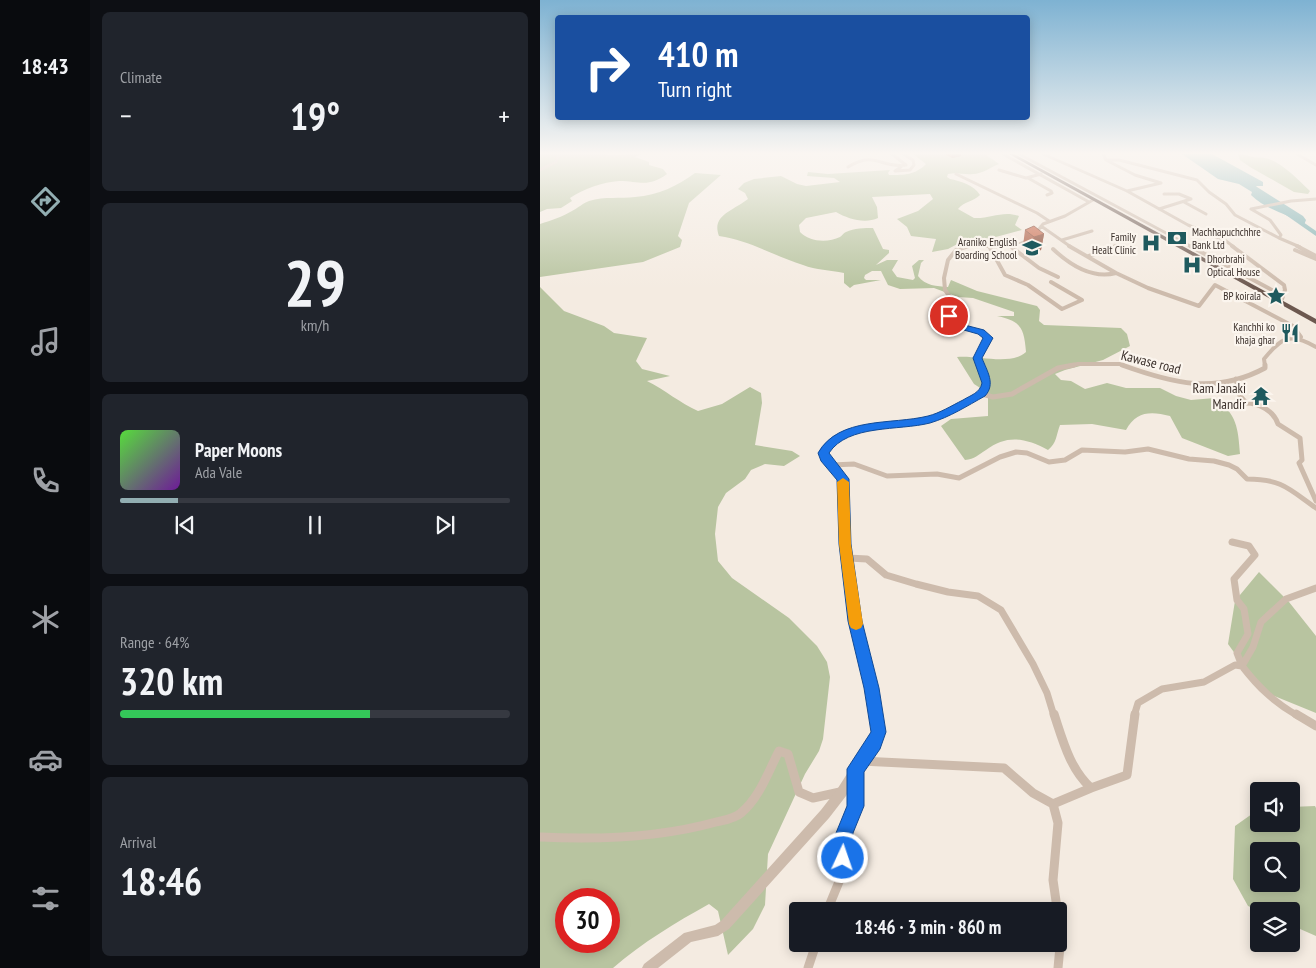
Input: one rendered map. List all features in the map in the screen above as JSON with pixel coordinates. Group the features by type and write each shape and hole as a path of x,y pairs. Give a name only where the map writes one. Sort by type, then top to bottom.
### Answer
{"highway":[{"path":"1091,200 1316,322"}],"street":[{"path":"1008,199 1037,213 1048,221"},
{"path":"1102,199 1283,296"},
{"path":"1142,199 1188,226 1231,244 1284,285 1285,290 1281,303"},
{"path":"1159,209 1192,199"},
{"path":"1219,199 1235,215 1294,244 1316,258"},
{"path":"1279,238 1282,236 1270,220 1251,209 1291,201 1314,199"},
{"path":"648,968 688,937 718,930 725,925 754,895 842,792 858,765 874,744 879,732 872,688 855,621 845,544 843,479 823,453 830,443 846,434 869,427 927,420 982,394 986,389 987,383 977,358 988,338 981,332 948,322 949,316 956,307 945,290 944,278 948,260 956,250 971,245 1010,246 1032,238 1041,226 1048,221 1065,216 1091,200"},
{"path":"1184,202 1206,214"},
{"path":"1041,226 1116,274 1148,288 1199,306 1215,285 1293,326 1301,337 1316,347"},
{"path":"1062,240 1092,231"},
{"path":"989,246 1006,275 1028,285 1053,301 1062,310 1082,300 1051,282"},
{"path":"1010,246 1039,268 1058,277"},
{"path":"1089,256 1116,246"},
{"path":"1053,249 1069,263 1103,276 1116,274"},
{"path":"1294,250 1316,258"},
{"name":"Kawase road","path":"982,394 993,397 1012,394 1044,378 1058,368 1078,364 1120,364 1160,379 1199,385 1236,379 1252,375 1265,368 1264,359 1277,344 1292,336 1301,337"},
{"path":"1236,379 1240,396 1246,403 1254,403 1270,412 1276,417 1278,424 1300,438 1302,460 1299,463 1316,501"},
{"path":"832,465 854,464 887,476 937,474 959,478 967,476 1000,457 1016,452 1027,453 1049,462 1057,462 1082,450 1125,452 1148,449 1189,459 1214,461 1228,465 1237,469 1247,480 1267,479 1282,484 1316,508"},
{"path":"1232,542 1248,546 1255,555 1248,561 1244,573 1234,579 1237,600 1244,608 1248,634 1236,653 1236,657 1259,688 1281,706 1316,726"},
{"path":"848,558 867,559 886,575 916,584 948,592 978,596 1001,610 1033,664 1047,693 1066,750 1076,771 1080,778 1091,788"},
{"path":"1242,666 1253,647 1261,622 1286,599 1316,588"},
{"path":"1054,804 1127,775 1133,721 1138,703 1162,689 1204,682 1235,665 1242,666"},
{"path":"540,837 568,839 647,834 702,826 739,815 759,792 778,751 788,754 799,792 813,798 842,792"},
{"path":"858,765 980,765 1004,768 1033,793 1054,804 1058,814 1059,833 1053,881 1061,929 1062,951 1058,968"},
{"path":"831,902 843,872 844,833 856,806 858,765"},
{"path":"808,968 813,952"}],"green space":[{"path":"540,199 571,199 572,201 561,208 547,209 540,212"},
{"path":"600,199 693,199 689,203 678,236 682,240 680,247 643,262 540,277 540,224 564,215 589,201"},
{"path":"748,199 873,199 877,207 878,218 868,221 857,220 836,212 806,218 799,225 800,232 813,240 824,241 835,239 845,232 859,228 873,228 883,249 889,250 889,253 876,265 887,260 898,260 892,270 897,277 913,280 915,278 912,266 919,260 924,260 921,263 918,276 924,282 948,287 951,280 977,291 1037,306 1040,310 1039,321 1044,325 1121,328 1127,334 1130,346 1103,360 1055,374 1061,380 1071,381 1085,389 1107,383 1126,388 1160,388 1176,396 1191,400 1215,398 1228,410 1235,422 1240,454 1228,456 1182,438 1170,416 1150,413 1134,419 1126,430 1092,424 1060,425 1055,442 1048,450 1017,439 1001,442 971,459 965,460 941,426 951,419 988,416 988,393 974,384 957,357 1003,359 1020,356 1026,352 1024,337 1020,327 1011,320 997,316 1014,316 1014,312 973,298 958,297 934,288 900,289 888,285 881,271 872,271 865,275 864,278 866,280 881,280 854,285 850,288 844,283 844,273 808,267 741,241 719,236 718,223 725,214"},
{"path":"933,199 974,199 963,204 958,209 974,218 1013,214 1019,216 1015,225 1022,230 992,238 965,240 948,249 932,252 936,239 911,236 907,227 897,219 918,211"},
{"path":"540,287 564,311 604,326 614,333 647,338 636,361 642,369 670,376 647,381 698,411 722,404 750,387 761,393 762,403 755,445 792,451 800,456 784,466 765,464 751,470 745,479 726,493 718,507 715,534 718,561 732,578 789,618 817,646 827,662 830,677 823,739 819,751 805,774 768,854 765,905 753,929 728,955 718,911 709,904 660,933 613,968 540,968"},
{"path":"1259,572 1289,602 1316,636 1316,713 1262,691 1228,644 1235,601"},
{"path":"1315,806 1316,936 1300,929 1300,902 1250,902 1250,907 1248,906 1233,879 1235,826 1250,815 1250,832 1300,832 1300,807"}],"water":[{"path":"1277,199 1303,216 1306,220 1304,225 1270,208 1257,200"}],"building":[{"path":"1034,226 1044,234 1034,237 1025,230"}],"waterway":[{"path":"1285,212 1316,234"}],"slow traffic":[{"path":"843,482 845,544 856,624"}],"place":[{"name":"Machhapuchchhre Bank Ltd","path":"1177,238"},
{"name":"Family Healt Clinic","path":"1151,243"},
{"name":"Araniko English Boarding School","path":"1032,248"},
{"name":"Dhorbrahi Optical House","path":"1192,265"},
{"name":"BP koirala","path":"1276,296"},
{"name":"Kanchhi ko khaja ghar","path":"1290,333"},
{"name":"Ram Janaki Mandir","path":"1261,396"}],"route":[{"path":"843,858 844,833 856,806 856,769 874,744 879,732 866,660 855,621 845,544 843,479 823,453 830,443 846,434 869,427 927,420 982,394 986,389 987,383 977,358 988,338 984,333 949,324 949,316"}]}
